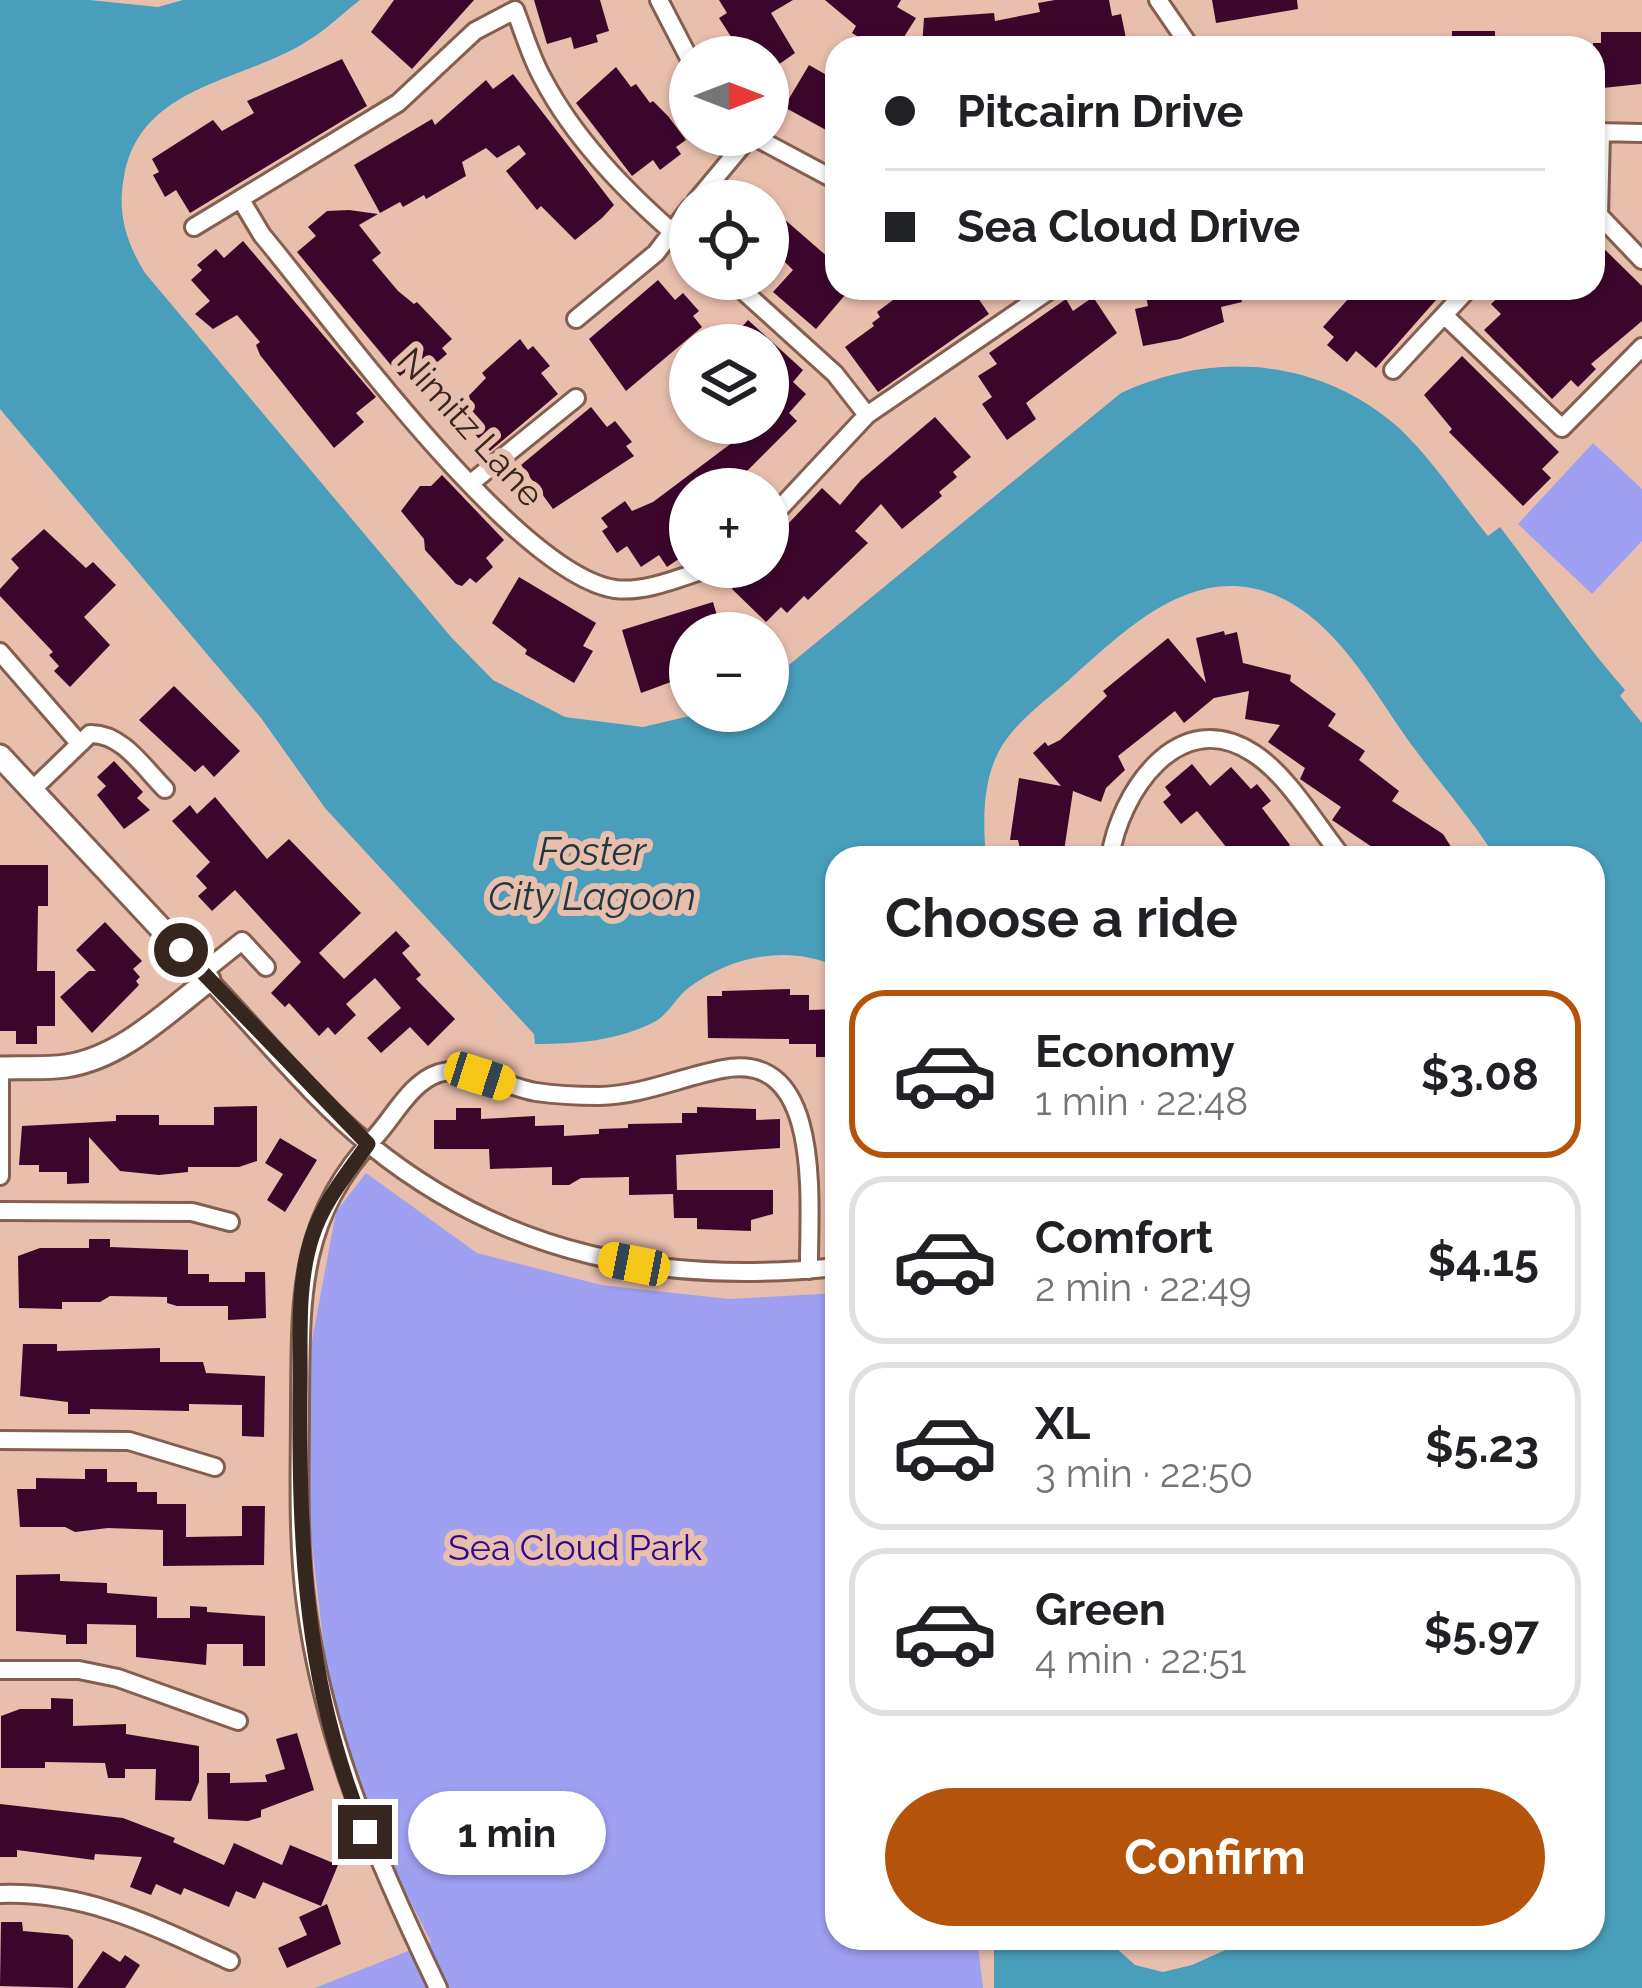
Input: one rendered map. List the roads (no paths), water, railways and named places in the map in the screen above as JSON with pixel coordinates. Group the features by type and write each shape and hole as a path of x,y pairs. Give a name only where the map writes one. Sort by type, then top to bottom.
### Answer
{"street":[{"path":"659,0 678,36"},
{"path":"1158,0 1181,36"},
{"path":"194,227 398,104 475,31 515,10 544,81 629,194 669,229"},
{"path":"1605,132 1642,134"},
{"path":"789,155 825,175"},
{"path":"713,180 733,156"},
{"name":"Nimitz Lane","path":"241,200 262,235 471,483 550,557 614,589 645,588 669,580"},
{"path":"1605,221 1642,260"},
{"path":"576,320 656,253 669,234"},
{"path":"753,300 836,374 867,416"},
{"path":"789,499 867,416 1036,300"},
{"path":"1394,370 1458,300"},
{"path":"1444,315 1562,428 1642,347"},
{"path":"471,483 576,398"},
{"path":"0,652 80,743"},
{"path":"32,790 90,734 107,734 165,789"},
{"path":"1113,846 1121,812 1139,779 1162,754 1190,743 1216,740 1245,748 1268,765 1333,846"},
{"path":"0,756 368,1144 463,1205 518,1233 587,1254 681,1273 825,1269"},
{"path":"0,1176 0,1068 67,1066 95,1058 136,1036 242,941 266,967"},
{"path":"438,1988 375,1857 342,1766 314,1653 300,1549 301,1323 308,1256 326,1203 415,1088 441,1073 469,1073 540,1093 600,1096 652,1089 722,1069 745,1069 785,1090 803,1123 809,1270"},
{"path":"0,1211 192,1212 230,1222"},
{"path":"0,1440 129,1442 215,1467"},
{"path":"0,1670 79,1670 118,1678 238,1721"},
{"path":"0,1894 46,1894 95,1903 230,1960"}],"water":[{"name":"Foster City Lagoon","path":"0,0 89,0 158,7 183,0 360,0 309,40 198,90 150,122 134,146 124,177 125,227 145,273 451,637 493,680 565,717 643,727 669,721 669,732 789,732 789,665 1121,393 1156,379 1229,367 1301,375 1335,387 1399,428 1488,536 1500,527 1625,690 1620,696 1642,723 1642,1988 994,1988 994,1950 1118,1950 1135,1965 1163,1972 1225,1950 1605,1950 1605,846 1488,846 1337,641 1298,607 1275,595 1245,587 1216,587 1189,594 1137,622 1013,731 989,776 985,846 825,846 825,963 779,955 740,961 687,989 659,1019 640,1028 596,1040 535,1044 534,1034 325,808 261,718 0,409"}],"park label":[{"name":"Sea Cloud Park","path":"575,1547"}]}
